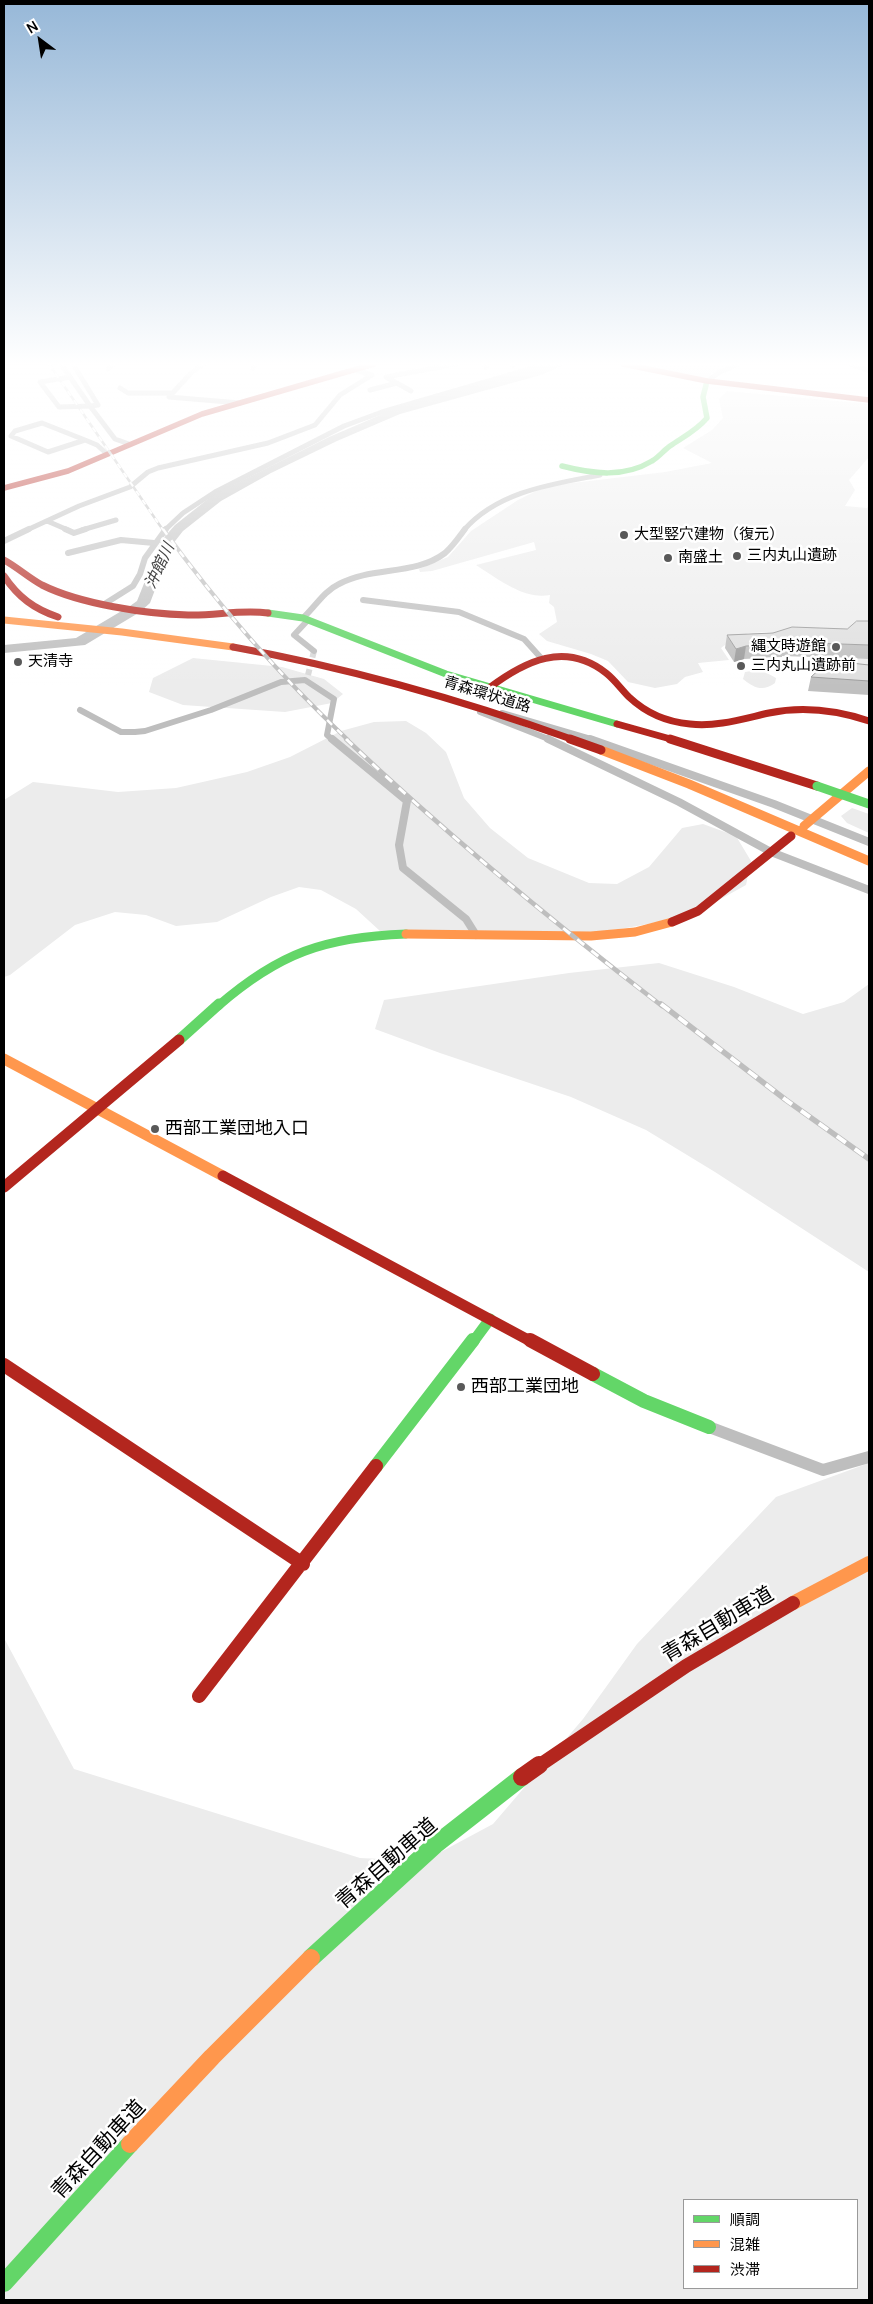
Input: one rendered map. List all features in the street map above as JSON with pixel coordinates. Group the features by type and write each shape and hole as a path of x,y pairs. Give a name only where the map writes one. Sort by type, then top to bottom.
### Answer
{"main road":[{"path":"4,488 66,472"},
{"path":"585,472 600,475 620,472"},
{"path":"4,560 19,568 42,586 76,597 110,604 157,612 190,615 252,610 306,619 446,674 705,750 869,804"},
{"path":"4,576 17,597 35,609 80,624"},
{"path":"4,620 80,624"},
{"path":"4,624 80,624"},
{"name":"青森環状道路","path":"80,624 195,640 304,660 392,682 491,711 640,765 869,861"},
{"path":"4,631 62,634 208,648 316,663"},
{"path":"489,688 521,666 542,659 565,657 592,664 607,673 641,708 660,718 684,724 715,724 787,709 813,707 842,711 869,721"},
{"path":"804,826 869,771"},
{"path":"4,1187 258,973 300,950 324,942 367,935 604,936 647,932 667,926 698,911 791,836"},
{"path":"4,1059 644,1401 709,1426"},
{"path":"198,1696 303,1564 490,1319"},
{"path":"4,1365 303,1564"},
{"name":"青森自動車道","path":"4,2283 103,2172 223,2044 334,1936 437,1843 536,1767 664,1678 808,1593 869,1564"}],"street":[{"path":"4,541 130,487 149,472"},
{"path":"110,604 134,586 145,558 154,543 171,523 199,501 256,472"},
{"path":"314,650 296,639 294,635 326,593 340,582 361,576 414,567 439,558 455,545 471,523 515,494 546,484 600,475"},
{"path":"47,521 74,533 116,520"},
{"path":"68,553 121,540 154,543"},
{"path":"362,600 459,612 524,638 542,659"},
{"path":"80,710 121,732 145,731 211,710 281,682 307,678 334,699 327,735 407,801 399,845 403,868 466,919 476,935"},
{"path":"392,682 412,691 510,722 560,744 679,802 771,852 869,890"},
{"path":"491,711 530,720 604,744 814,818 869,842"},
{"path":"709,1426 823,1470 869,1457"}],"shaded area":[{"path":"665,472 856,472 849,480 855,490 845,506 867,508 869,506 869,634 795,638 771,632 749,633 733,639 721,648 729,660 698,663 703,672 685,677 677,684 655,688 628,682 608,661 547,641 539,634 557,622 554,607 549,603 550,595 540,596 521,591 502,582 476,565 536,550 534,542 432,571 420,572 419,569 448,557 471,531 518,500 536,491 556,485"},
{"path":"819,657 869,659 869,680 845,673"},
{"path":"193,658 282,667 324,679 343,694 332,703 285,712 183,705 149,692 153,678"},
{"path":"758,670 776,678 775,683 771,686 759,688 743,679 745,672"},
{"path":"406,721 426,733 446,752 464,798 490,828 528,858 589,883 617,884 649,867 682,828 703,824 736,836 751,861 746,885 705,907 655,922 617,929 537,935 380,931 356,909 321,890 299,887 271,897 217,922 176,926 146,915 115,912 75,925 10,975 4,977 4,800 33,782 118,792 176,788 247,772 290,757 341,731 374,722"},
{"path":"852,808 869,814 869,833 847,823 841,816"},
{"path":"659,963 734,987 803,1014 844,1002 869,984 869,1272 715,1172 646,1130 571,1097 375,1029 384,1000 569,973"},
{"path":"869,1463 869,2300 4,2300 4,1638 74,1769 360,1858 424,1861 493,1824 583,1719 637,1644 776,1497"}],"building":[{"path":"857,621 869,621 869,645 785,642 784,644 746,646 736,649 727,635 773,633 792,627 847,629"},
{"path":"842,662 869,665 869,681 811,677 824,665 827,667"}],"waterway":[{"name":"沖館川","path":"4,649 80,642 135,609 143,603 166,544 179,528 217,498 266,472"}],"tunnel":[{"path":"308,675 314,651"}],"railway":[{"path":"123,472 163,530"},
{"path":"163,529 251,639 298,691 348,740"},
{"path":"346,739 422,809 501,877 662,1006"},
{"path":"661,1004 786,1100 869,1159"}],"traffic: fast":[{"path":"588,472 624,472"},
{"path":"268,613 303,618 446,674 617,724"},
{"path":"817,786 869,804"},
{"path":"179,1040 249,980 293,954 348,939 406,934"},
{"path":"376,1466 490,1319"},
{"path":"593,1374 644,1401 709,1427"},
{"path":"311,1958 435,1845 522,1777"},
{"path":"4,2283 130,2144"}],"traffic: slow":[{"path":"4,620 122,632 233,647"},
{"path":"601,750 689,784 869,861"},
{"path":"804,826 869,771"},
{"path":"406,934 591,936 635,932 672,922"},
{"path":"4,1059 223,1176"},
{"path":"793,1603 869,1563"},
{"path":"130,2144 212,2057 311,1958"}],"traffic: jam":[{"path":"4,488 66,472"},
{"path":"4,560 54,591 91,601 155,612 188,615 248,611 268,613"},
{"path":"4,576 15,591 27,602 41,611 58,617"},
{"path":"233,647 280,655 373,677 465,703 601,750"},
{"path":"489,688 512,671 527,663 547,657 568,657 588,662 597,667 606,673 641,707 654,715 676,722 698,725 716,724 795,709 832,711 869,721"},
{"path":"617,724 705,749 817,786"},
{"path":"672,922 698,911 791,836"},
{"path":"4,1187 179,1040"},
{"path":"223,1176 593,1374"},
{"path":"4,1365 303,1564"},
{"path":"199,1696 376,1466"},
{"path":"522,1777 686,1666 793,1603"}],"place":[{"name":"大型竪穴建物（復元）","path":"624,535"},
{"name":"三内丸山遺跡","path":"737,556"},
{"name":"南盛土","path":"668,558"},
{"name":"縄文時遊館","path":"836,647"},
{"name":"天清寺","path":"18,662"},
{"name":"三内丸山遺跡前","path":"741,666"},
{"name":"西部工業団地入口","path":"155,1129"},
{"name":"西部工業団地","path":"461,1387"}]}
